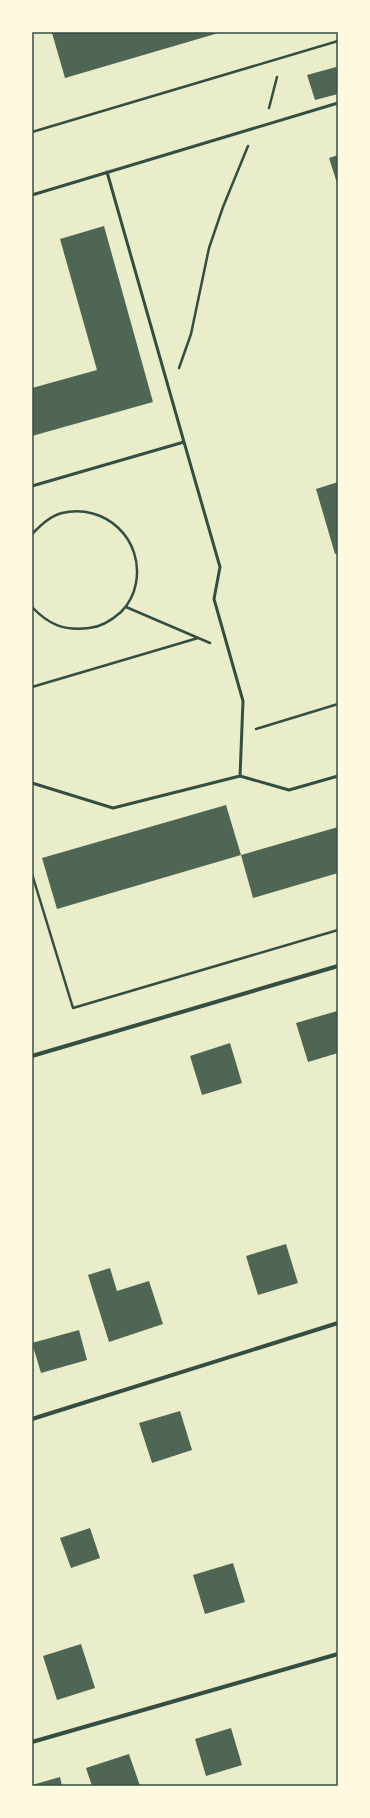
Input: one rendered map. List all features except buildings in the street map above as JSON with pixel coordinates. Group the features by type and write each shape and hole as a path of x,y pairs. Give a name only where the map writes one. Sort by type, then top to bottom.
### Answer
{"street":[{"path":"32,1056 338,966"},
{"path":"32,1419 338,1323"},
{"path":"32,1742 338,1654"}],"lane":[{"path":"32,195 338,103"},
{"path":"107,172 220,567 214,599 244,701 240,776"},
{"path":"32,486 184,442"},
{"path":"32,784 113,808 240,776 289,790 338,776"}],"path":[{"path":"32,132 338,41"},
{"path":"170,395 191,334 209,248 223,207 255,128 262,122 266,115 272,99 277,77"},
{"path":"32,534 44,522 61,514 80,511 98,514 114,523 128,537 136,554 138,572 134,591 126,607 112,620 95,628 77,630 58,627 42,618 32,607"},
{"path":"126,607 229,651"},
{"path":"32,687 198,638"},
{"path":"256,729 338,704"},
{"path":"32,874 73,1008 338,930"}]}
